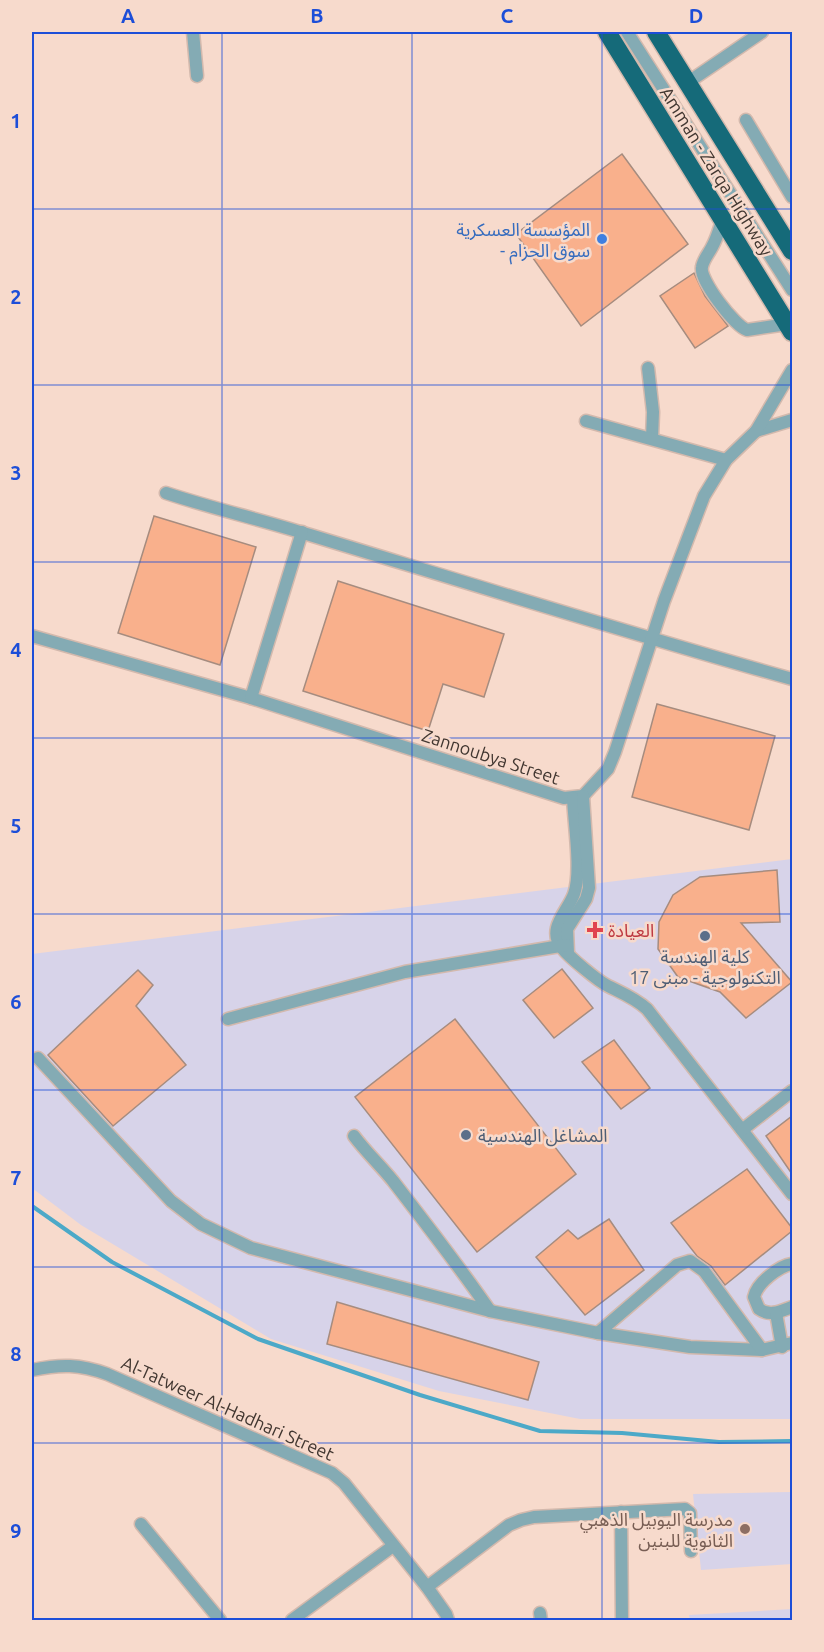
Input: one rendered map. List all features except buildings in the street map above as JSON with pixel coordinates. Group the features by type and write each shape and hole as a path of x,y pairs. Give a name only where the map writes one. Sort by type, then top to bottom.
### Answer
{"highway":[{"name":"Amman - Zarqa Highway","path":"607,32 790,328"},
{"name":"Amman - Zarqa Highway","path":"656,32 792,251"}],"street":[{"path":"194,32 196,76"},
{"path":"627,32 792,290"},
{"path":"634,32 792,278"},
{"path":"687,83 762,32"},
{"path":"746,120 792,197"},
{"path":"722,220 716,240 702,267 703,277 741,328 747,330 790,328"},
{"path":"648,368 653,412 652,438"},
{"path":"565,948 567,929 588,893 582,869 578,797 608,769 651,640 704,496 726,460 756,431 792,370"},
{"path":"756,431 792,420"},
{"path":"586,421 726,460"},
{"path":"166,494 302,532 651,640 792,679"},
{"path":"251,698 302,532"},
{"name":"Zannoubya Street","path":"32,636 251,698 564,798 578,797"},
{"path":"582,869 575,892 558,924 557,935 565,948 606,985 632,997 647,1009 792,1194"},
{"path":"575,892 588,893"},
{"path":"228,1019 405,972 565,948"},
{"path":"38,1058 171,1201 201,1224 251,1248 490,1311 598,1333 690,1347 762,1350 787,1345 776,1312"},
{"path":"742,1130 792,1091"},
{"path":"354,1136 368,1156 384,1170 447,1249 490,1311"},
{"path":"598,1333 677,1264 690,1261 704,1270 762,1350"},
{"path":"792,1264 782,1267 755,1292 754,1301 759,1309 767,1313 792,1307"},
{"name":"Al-Tatweer Al-Hadhari Street","path":"32,1370 69,1365 107,1374 325,1469 344,1483 427,1587 448,1620"},
{"path":"427,1587 509,1526 520,1520 534,1517 680,1508 688,1510 690,1516 691,1551"},
{"path":"621,1512 622,1620"},
{"path":"141,1524 220,1620"},
{"path":"292,1620 393,1545"}],"shaded area":[{"path":"792,859 792,1419 580,1419 439,1391 271,1339 81,1225 32,1188 32,954"},
{"name":"مدرسة اليوبيل الذهبي الثانوية للبنين","path":"792,1492 792,1564 701,1570 693,1494"},
{"path":"792,1609 792,1620 690,1620 689,1615"}],"waterway":[{"path":"32,1206 112,1262 258,1339 420,1395 540,1431 622,1433 719,1442 792,1441"}],"place":[{"name":"المؤسسة العسكرية - سوق الحزام","path":"602,239"},
{"name":"العيادة","path":"595,930"},
{"name":"كلية الهندسة التكنولوجية - مبنى 17","path":"705,936"},
{"name":"المشاغل الهندسية","path":"466,1135"},
{"name":"مدرسة اليوبيل الذهبي الثانوية للبنين","path":"745,1529"}]}
